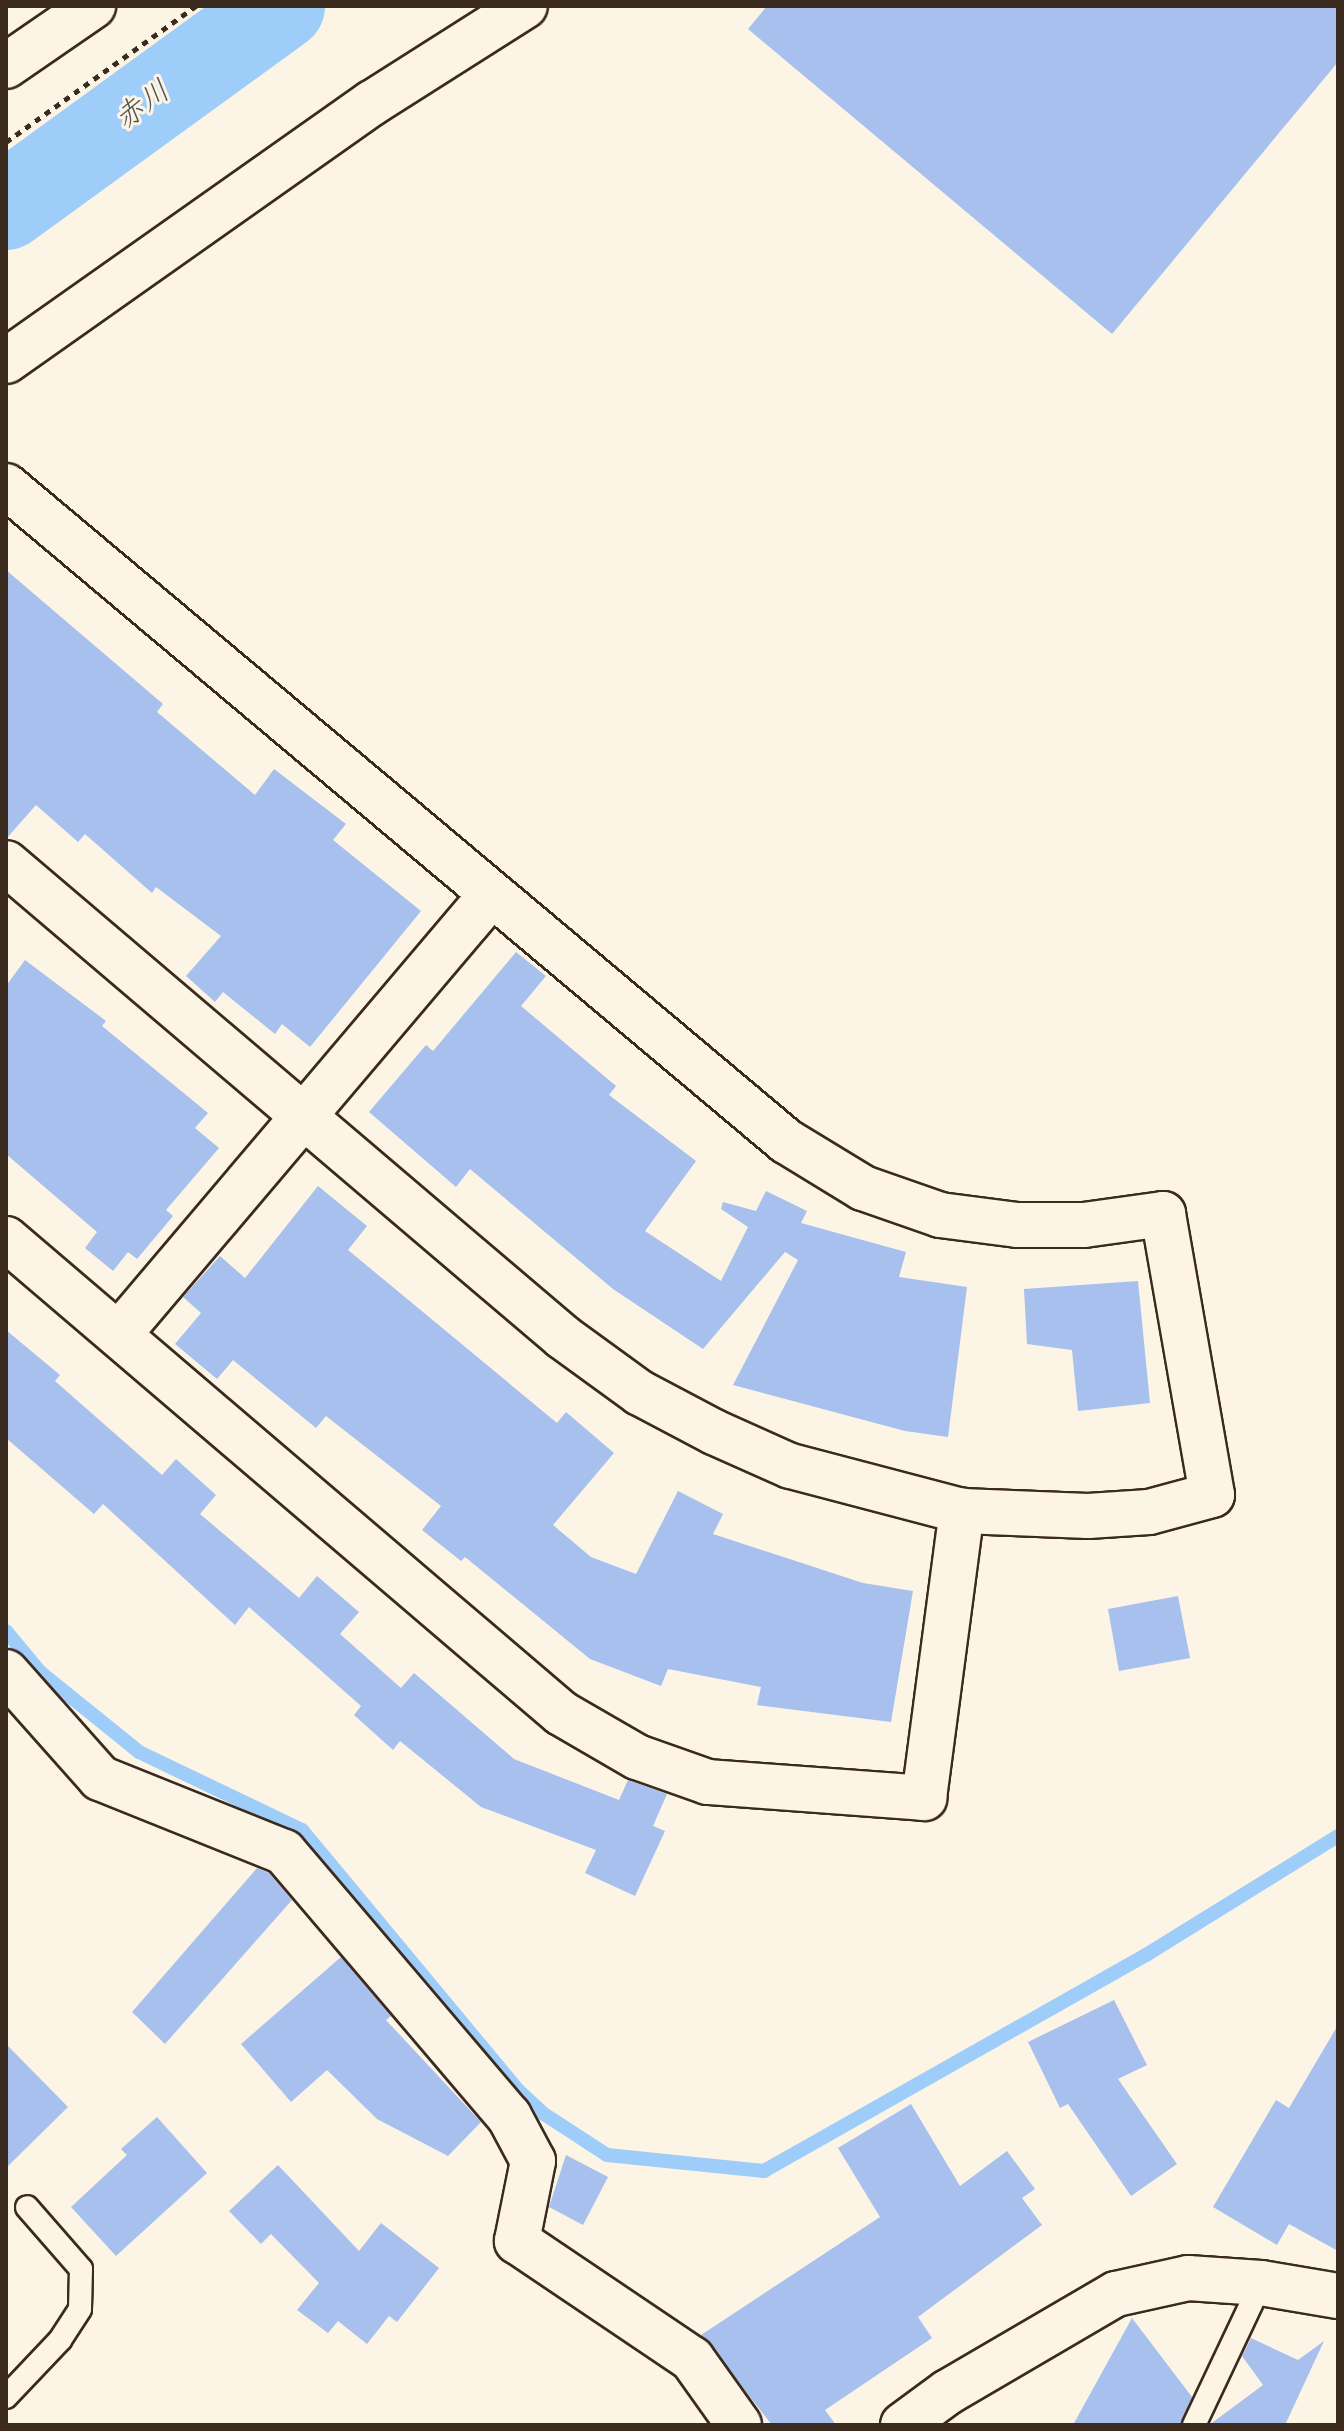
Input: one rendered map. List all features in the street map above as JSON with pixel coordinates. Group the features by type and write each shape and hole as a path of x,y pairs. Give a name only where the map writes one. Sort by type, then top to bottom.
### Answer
{"street":[{"path":"6,66 93,6"},
{"path":"6,361 345,121 525,6"},
{"path":"6,486 786,1141 863,1188 940,1215 1017,1225 1084,1225 1163,1214 1212,1495 1134,1513 962,1511 790,1466 640,1393 563,1337 6,863"},
{"path":"119,1334 491,895"},
{"path":"6,1239 561,1713 637,1757 708,1782 924,1798 962,1511"},
{"path":"6,1672 100,1778 284,1852 509,2116 533,2161 517,2241 692,2359 739,2425"},
{"path":"903,2425 948,2392 1116,2294 1188,2278 1261,2283 1338,2296"}],"lane":[{"path":"6,2397 60,2340 80,2309 81,2269 27,2207"},
{"path":"1194,2425 1261,2283"}],"path":[{"path":"6,142 196,6"}],"building":[{"path":"767,6 1338,6 1338,62 1112,334 748,29"},
{"path":"6,570 163,704 157,712 255,795 274,769 346,824 333,840 421,911 310,1047 282,1024 275,1034 223,992 215,1002 186,976 221,936 156,887 152,893 85,834 78,842 36,805 6,839"},
{"path":"516,952 546,976 521,1006 616,1086 609,1095 696,1161 645,1231 721,1281 748,1227 721,1209 723,1202 756,1211 766,1191 807,1211 801,1223 906,1252 899,1277 967,1287 948,1437 905,1431 733,1385 798,1260 785,1252 703,1349 613,1289 470,1169 456,1187 369,1112 426,1045 433,1051"},
{"path":"25,960 106,1021 102,1026 208,1113 195,1128 219,1148 166,1210 173,1216 137,1259 128,1252 113,1271 85,1248 97,1232 6,1154 6,986"},
{"path":"318,1186 367,1226 348,1250 557,1423 566,1412 614,1453 553,1525 591,1557 636,1574 678,1491 723,1514 713,1534 863,1583 913,1591 891,1722 757,1705 761,1687 668,1669 661,1686 590,1659 465,1557 461,1561 422,1530 441,1506 326,1416 316,1428 233,1360 217,1379 175,1344 201,1313 183,1297 220,1256 245,1278"},
{"path":"1138,1281 1150,1403 1078,1411 1072,1350 1027,1344 1024,1289"},
{"path":"6,1330 60,1375 55,1381 162,1475 176,1459 216,1495 200,1514 299,1598 317,1576 359,1612 340,1634 401,1688 414,1673 514,1759 619,1800 628,1780 667,1794 653,1826 665,1831 635,1896 585,1873 596,1850 481,1807 400,1741 393,1750 354,1715 361,1706 249,1607 235,1625 103,1504 94,1514 6,1438"},
{"path":"1178,1596 1190,1658 1119,1671 1108,1609"},
{"path":"257,1868 269,1873 292,1900 165,2044 132,2012"},
{"path":"341,1957 391,2016 386,2020 481,2122 448,2156 377,2119 327,2070 291,2102 241,2044"},
{"path":"1114,2000 1147,2065 1118,2079 1177,2164 1131,2196 1068,2104 1060,2108 1028,2042"},
{"path":"1338,2025 1338,2251 1289,2224 1277,2245 1213,2207 1276,2100 1289,2108"},
{"path":"6,2044 68,2107 6,2168"},
{"path":"911,2104 960,2186 1007,2151 1035,2189 1022,2198 1042,2225 918,2317 932,2338 825,2410 836,2425 772,2425 701,2335 880,2217 838,2148"},
{"path":"157,2117 207,2173 116,2256 71,2207 127,2155 121,2149"},
{"path":"566,2155 608,2177 583,2225 549,2207"},
{"path":"278,2165 359,2251 381,2223 439,2268 397,2322 389,2316 367,2344 338,2321 328,2333 297,2310 319,2283 271,2234 261,2244 229,2211"},
{"path":"1132,2318 1192,2397 1180,2425 1073,2425"},
{"path":"1251,2338 1298,2360 1324,2341 1285,2425 1209,2425 1263,2385 1242,2356"}],"waterway":[{"name":"赤川","path":"6,206 281,6"},
{"path":"6,1631 40,1672 139,1752 302,1830 518,2090 544,2114 607,2155 764,2171 1146,1955 1338,1836"}]}
